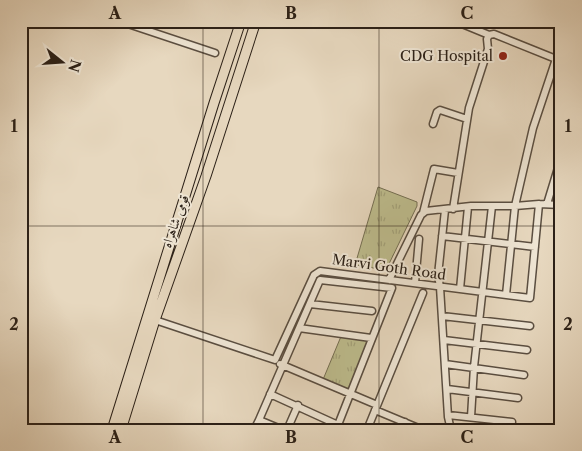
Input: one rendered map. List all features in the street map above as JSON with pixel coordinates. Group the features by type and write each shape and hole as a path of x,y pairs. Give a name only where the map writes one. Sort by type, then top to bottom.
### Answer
{"highway":[{"name":"قومی شاہراہ","path":"112,430 241,21"},
{"name":"قومی شاہراہ","path":"121,430 155,320 206,176 256,21"}],"street":[{"path":"119,21 141,25 215,53"},
{"path":"455,21 489,35 494,34 558,60 533,128 515,206 506,295"},
{"path":"453,209 469,108 488,49 487,39 489,35"},
{"path":"433,124 437,112 440,110 467,119"},
{"path":"547,204 561,158"},
{"path":"389,280 423,213 434,169 458,173"},
{"path":"442,236 489,240 535,247 540,204"},
{"path":"423,213 426,211 468,207 561,205"},
{"path":"471,418 474,368 492,206"},
{"path":"460,289 468,207"},
{"path":"445,210 438,275 448,415 451,430"},
{"path":"415,283 419,239"},
{"name":"Marvi Goth Road","path":"275,360 316,273 324,270 530,298 535,247"},
{"path":"254,430 320,280 392,288 337,427 298,405 270,394"},
{"path":"367,430 423,293"},
{"path":"310,304 372,311"},
{"path":"442,316 530,326"},
{"path":"155,320 275,360 282,365 350,394 423,430"},
{"path":"299,328 371,338"},
{"path":"444,340 527,350"},
{"path":"445,364 524,375"},
{"path":"447,388 518,398"},
{"path":"287,430 298,405"},
{"path":"448,415 512,422"},
{"path":"259,420 283,430"},
{"path":"402,430 405,422"}],"green space":[{"path":"378,187 417,202 417,206 386,270 355,265"},
{"path":"342,334 371,338 350,394 322,382"}],"place":[{"name":"CDG Hospital","path":"503,56"}]}
